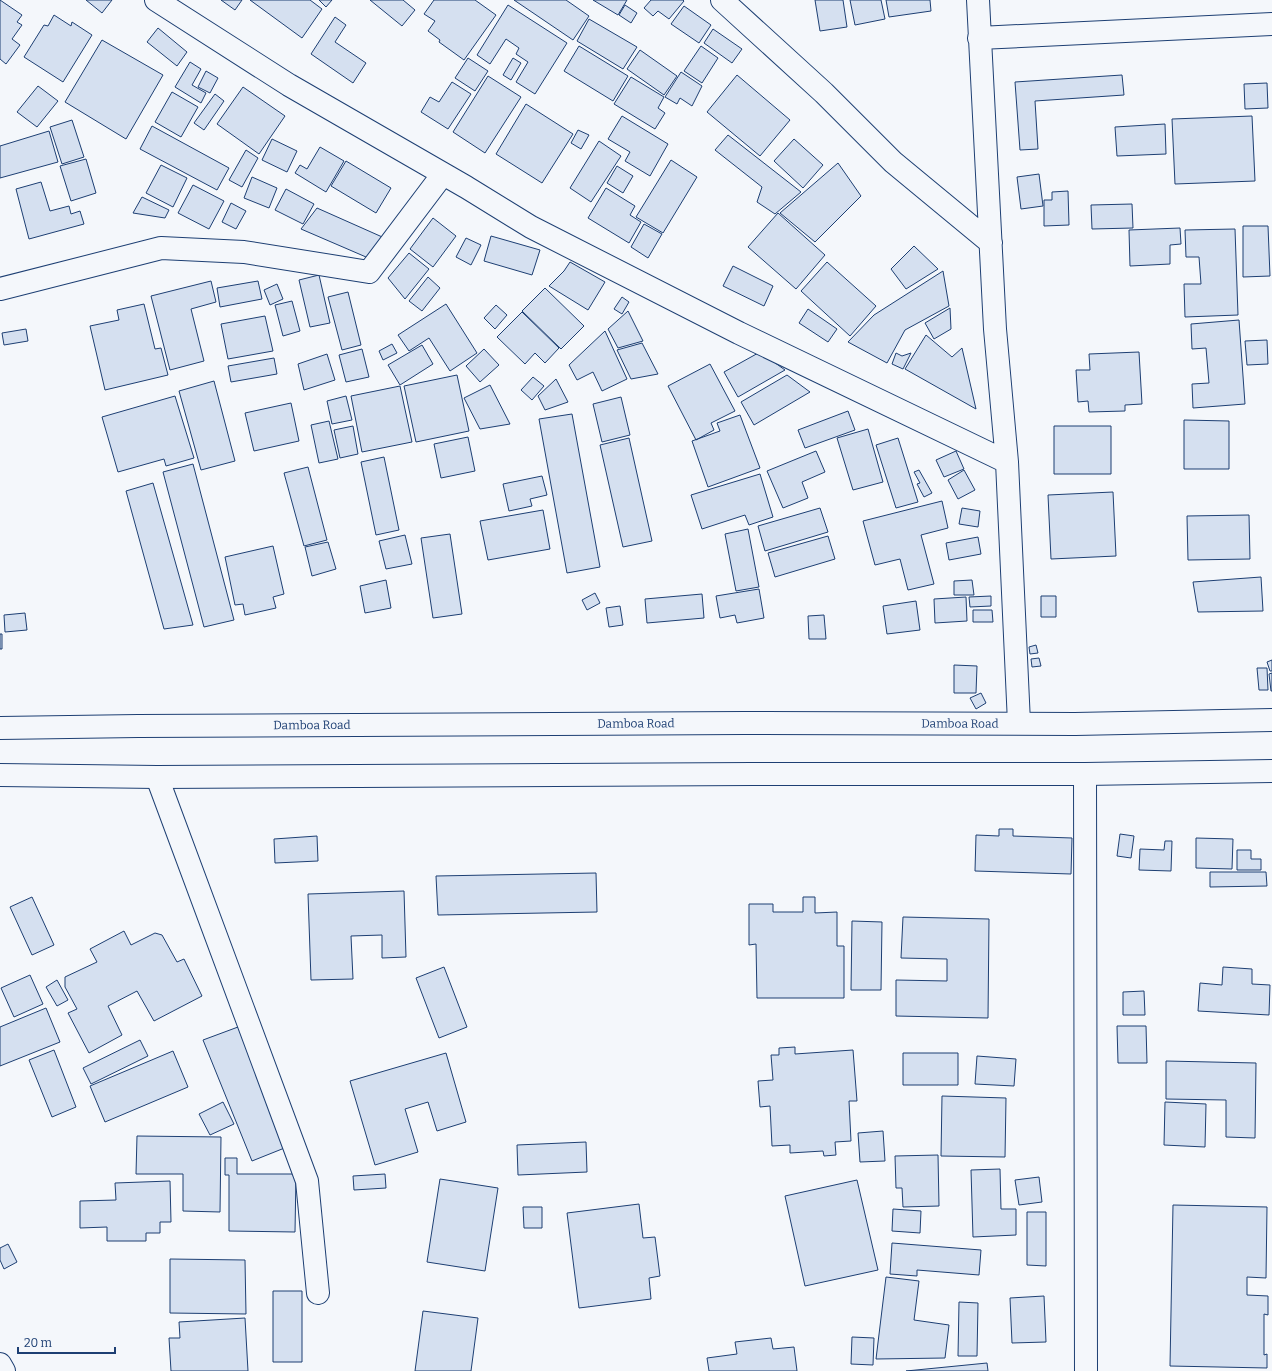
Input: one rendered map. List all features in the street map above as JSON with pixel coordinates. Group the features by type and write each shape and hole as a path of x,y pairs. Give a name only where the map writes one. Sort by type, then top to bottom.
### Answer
{"street":[{"path":"156,0 289,85 538,231 739,333 1007,462"},
{"path":"722,0 824,93 893,162 991,243"},
{"path":"978,0 995,329 1007,462 1019,723"},
{"path":"979,38 1272,24"},
{"path":"0,289 161,248 244,252 369,272 443,174"},
{"name":"Damboa Road","path":"0,728 735,723 1075,724 1272,720"},
{"path":"0,775 157,777 1085,774 1272,771"},
{"path":"1085,774 1086,1371"},
{"path":"157,777 307,1180 318,1294"},
{"path":"0,1364 4,1371"}],"building":[{"path":"0,0 22,15 17,22 22,25 12,39 20,45 6,64 0,59"},
{"path":"86,0 112,0 102,13"},
{"path":"221,0 242,0 235,10"},
{"path":"250,0 310,0 322,9 302,38"},
{"path":"319,0 332,0 326,7"},
{"path":"370,0 403,0 415,10 402,26"},
{"path":"434,0 475,0 496,15 464,60 439,42 440,40 428,31 435,21 424,14"},
{"path":"514,0 566,0 589,16 573,40"},
{"path":"593,0 627,0 618,15"},
{"path":"651,0 684,1 669,19 658,11 653,16 644,8"},
{"path":"815,0 843,0 847,27 820,31"},
{"path":"850,0 881,0 885,19 855,25"},
{"path":"886,0 930,0 931,11 889,17"},
{"path":"508,5 567,43 535,94 516,82 528,62 516,54 519,48 506,39 490,64 477,55"},
{"path":"625,5 637,13 631,23 619,15"},
{"path":"684,6 711,25 699,43 671,24"},
{"path":"54,15 71,26 72,22 92,35 63,82 24,57 44,25 48,26"},
{"path":"335,17 346,25 335,42 366,63 353,83 311,54"},
{"path":"589,19 637,47 623,69 577,41"},
{"path":"158,28 187,52 177,66 147,42"},
{"path":"713,29 742,49 732,63 704,43"},
{"path":"102,40 163,75 126,139 65,102"},
{"path":"579,46 628,76 613,101 564,71"},
{"path":"701,46 718,58 702,83 684,71"},
{"path":"640,50 677,76 664,95 627,69"},
{"path":"468,58 488,71 475,91 455,78"},
{"path":"513,58 521,63 511,80 503,75"},
{"path":"190,62 201,69 192,85 206,93 201,103 175,87"},
{"path":"206,71 218,78 210,93 198,87"},
{"path":"681,72 702,86 692,106 680,98 677,104 665,97"},
{"path":"737,75 790,120 760,156 707,112"},
{"path":"1122,75 1124,95 1035,101 1038,149 1020,150 1015,82"},
{"path":"488,76 521,97 485,153 453,132"},
{"path":"631,77 664,97 658,108 665,113 655,129 614,104"},
{"path":"452,82 471,94 448,129 421,112 430,97 439,102"},
{"path":"1267,83 1268,108 1245,109 1244,84"},
{"path":"38,86 58,101 37,127 17,112"},
{"path":"243,87 285,116 259,154 217,124"},
{"path":"172,92 198,107 181,137 155,122"},
{"path":"215,94 224,101 204,130 194,123"},
{"path":"526,104 573,134 542,183 496,154"},
{"path":"622,116 668,144 650,176 625,161 630,152 608,139"},
{"path":"1252,116 1255,181 1175,184 1172,119"},
{"path":"72,120 84,157 62,164 50,127"},
{"path":"1165,124 1166,154 1117,156 1115,127"},
{"path":"152,126 229,168 217,190 140,149"},
{"path":"578,130 589,135 581,149 571,143"},
{"path":"49,131 58,162 0,178 0,146"},
{"path":"728,135 801,192 775,214 757,202 762,187 715,150"},
{"path":"272,139 297,151 287,172 262,160"},
{"path":"794,139 823,165 803,188 774,161"},
{"path":"599,141 621,156 591,202 570,188"},
{"path":"320,147 344,161 326,192 295,173 300,165 307,169"},
{"path":"246,150 258,158 242,187 229,180"},
{"path":"86,159 96,193 71,201 60,166"},
{"path":"671,160 697,177 663,233 636,217"},
{"path":"346,161 391,188 376,213 331,186"},
{"path":"838,163 861,196 815,242 780,213"},
{"path":"161,165 187,178 173,207 146,193"},
{"path":"617,166 633,176 623,193 607,183"},
{"path":"1039,174 1043,206 1021,209 1017,177"},
{"path":"252,177 277,188 269,208 244,198"},
{"path":"41,182 50,211 69,206 71,214 80,211 84,224 29,239 16,189"},
{"path":"193,185 224,201 209,229 178,213"},
{"path":"606,188 635,206 630,215 641,222 629,243 588,218"},
{"path":"286,189 314,204 303,224 275,210"},
{"path":"1068,191 1069,225 1044,226 1044,200 1052,200 1052,192"},
{"path":"142,197 169,210 165,218 133,213"},
{"path":"231,203 246,211 236,229 222,222"},
{"path":"1132,204 1133,228 1092,229 1091,205"},
{"path":"317,208 389,240 373,260 301,229"},
{"path":"778,213 825,255 796,289 748,247"},
{"path":"433,218 456,236 433,267 410,249"},
{"path":"644,224 662,234 648,258 631,247"},
{"path":"1243,226 1268,226 1270,276 1243,277"},
{"path":"1180,228 1181,244 1170,245 1170,264 1130,266 1129,230"},
{"path":"1235,229 1238,315 1185,317 1184,284 1201,284 1199,257 1186,257 1185,230"},
{"path":"491,236 540,250 532,275 484,261"},
{"path":"466,238 481,245 471,265 456,257"},
{"path":"914,246 938,269 906,289 891,269"},
{"path":"409,253 429,269 405,299 388,278"},
{"path":"570,262 605,282 588,310 549,286 564,271"},
{"path":"827,262 876,306 850,336 801,291"},
{"path":"733,266 773,286 764,306 723,286"},
{"path":"943,271 949,306 905,330 887,363 848,342 874,315"},
{"path":"319,275 330,323 310,327 299,280"},
{"path":"428,277 440,288 422,311 409,301"},
{"path":"211,281 216,302 191,309 204,361 170,370 151,296"},
{"path":"258,281 262,299 220,307 217,288"},
{"path":"277,284 283,299 270,305 264,290"},
{"path":"545,288 584,326 561,349 522,311"},
{"path":"348,292 361,345 342,350 328,297"},
{"path":"622,297 629,302 622,314 614,309"},
{"path":"292,301 300,331 283,336 275,305"},
{"path":"144,304 155,349 161,348 168,375 105,390 90,326 119,320 117,310"},
{"path":"446,304 477,353 450,371 429,338 409,351 398,335"},
{"path":"496,305 507,315 495,329 484,318"},
{"path":"950,308 951,329 934,339 925,323"},
{"path":"808,309 837,329 828,342 799,323"},
{"path":"628,311 643,341 618,348 608,329"},
{"path":"522,312 559,348 545,363 535,353 525,364 497,337"},
{"path":"265,316 273,351 228,359 221,324"},
{"path":"1239,320 1245,404 1193,408 1192,384 1209,383 1206,348 1192,349 1191,324"},
{"path":"26,329 28,341 4,345 2,333"},
{"path":"605,331 627,379 602,391 593,372 577,380 569,365"},
{"path":"926,335 952,357 962,348 976,409 905,369"},
{"path":"1267,340 1268,364 1247,365 1245,341"},
{"path":"642,343 658,374 631,379 617,350"},
{"path":"392,344 397,353 383,360 379,351"},
{"path":"422,345 433,364 400,385 388,365"},
{"path":"362,349 369,377 346,382 339,355"},
{"path":"484,349 499,365 480,382 466,366"},
{"path":"760,352 785,370 738,397 724,372"},
{"path":"1139,352 1142,404 1125,405 1125,411 1089,412 1088,401 1078,402 1076,370 1090,370 1089,354"},
{"path":"896,353 902,356 911,353 903,369 892,364"},
{"path":"327,354 335,380 304,390 298,364"},
{"path":"274,358 277,374 231,382 228,366"},
{"path":"710,364 735,411 711,423 714,430 696,440 668,386"},
{"path":"457,375 469,431 416,442 404,386"},
{"path":"787,375 810,392 754,425 741,402"},
{"path":"533,377 544,386 532,400 521,390"},
{"path":"556,379 568,402 545,410 538,396"},
{"path":"214,381 235,461 201,470 179,391"},
{"path":"490,385 510,424 480,429 464,398"},
{"path":"400,386 412,442 362,452 351,396"},
{"path":"175,396 194,458 166,466 164,459 118,472 102,417"},
{"path":"346,396 352,420 332,424 327,401"},
{"path":"621,397 630,435 602,442 593,404"},
{"path":"291,403 299,441 254,451 245,413"},
{"path":"848,411 855,430 805,448 798,430"},
{"path":"572,414 600,567 567,573 539,419"},
{"path":"740,415 760,468 708,487 692,441 720,431 717,423"},
{"path":"1184,420 1229,421 1229,469 1184,469"},
{"path":"329,421 338,459 319,463 311,425"},
{"path":"353,426 358,454 340,458 334,430"},
{"path":"1054,426 1111,426 1111,474 1054,474"},
{"path":"868,429 883,482 853,490 837,438"},
{"path":"468,437 475,471 441,478 434,444"},
{"path":"629,438 652,541 623,547 600,445"},
{"path":"898,438 918,502 896,508 876,445"},
{"path":"816,451 825,472 802,482 808,498 783,508 767,471"},
{"path":"956,451 964,469 944,477 936,460"},
{"path":"384,457 399,530 376,535 361,462"},
{"path":"193,464 234,620 204,627 163,472"},
{"path":"308,467 327,540 304,546 284,473"},
{"path":"919,470 932,493 924,497 917,484 920,483 914,472"},
{"path":"964,470 975,490 958,499 948,480"},
{"path":"760,474 773,517 749,525 745,515 702,529 691,495"},
{"path":"542,476 547,495 530,499 532,506 509,511 503,484"},
{"path":"153,483 193,625 164,629 126,491"},
{"path":"1113,492 1116,556 1051,559 1048,495"},
{"path":"942,501 948,528 921,535 934,584 908,590 900,559 875,565 863,521"},
{"path":"820,508 828,532 765,551 758,526"},
{"path":"962,508 980,511 978,527 959,524"},
{"path":"543,510 550,549 488,560 480,521"},
{"path":"1249,515 1250,559 1188,560 1187,516"},
{"path":"748,529 759,587 736,591 725,534"},
{"path":"450,534 462,614 433,618 421,538"},
{"path":"405,535 412,564 386,569 379,541"},
{"path":"828,536 835,559 775,577 768,553"},
{"path":"978,537 981,554 949,560 946,543"},
{"path":"328,542 336,569 312,576 305,547"},
{"path":"273,546 284,594 273,597 276,608 245,615 243,604 235,605 225,557"},
{"path":"1261,577 1263,611 1198,612 1193,582"},
{"path":"386,580 391,608 365,613 360,586"},
{"path":"972,580 974,595 954,595 954,581"},
{"path":"759,589 764,618 737,623 735,615 720,618 716,596"},
{"path":"595,593 600,603 587,610 582,600"},
{"path":"702,594 704,618 647,623 645,599"},
{"path":"991,596 991,606 970,607 969,597"},
{"path":"1041,596 1056,596 1056,617 1041,617"},
{"path":"966,597 967,621 935,623 934,599"},
{"path":"916,601 920,630 887,634 883,606"},
{"path":"620,606 623,625 609,627 606,608"},
{"path":"973,610 992,610 993,622 973,622"},
{"path":"25,613 27,630 5,632 4,615"},
{"path":"824,615 826,639 809,639 808,616"},
{"path":"0,634 2,634 2,649 0,649"},
{"path":"1036,645 1038,653 1030,654 1029,647"},
{"path":"1039,658 1041,666 1032,667 1031,659"},
{"path":"1272,660 1272,671 1270,671 1267,662"},
{"path":"954,665 977,666 976,693 954,693"},
{"path":"1257,668 1267,668 1268,690 1259,690"},
{"path":"1272,673 1272,691 1271,691 1269,674"},
{"path":"981,693 986,703 976,709 970,698"},
{"path":"999,829 1013,829 1013,836 1072,838 1071,874 975,871 976,835 999,836"},
{"path":"1120,834 1134,836 1131,858 1117,856"},
{"path":"317,836 318,861 275,863 274,839"},
{"path":"1196,838 1233,839 1232,869 1196,868"},
{"path":"1165,841 1172,841 1171,871 1139,870 1140,849 1164,850"},
{"path":"1237,850 1251,850 1251,859 1261,859 1261,870 1237,870"},
{"path":"1210,872 1266,872 1267,886 1210,887"},
{"path":"596,873 597,912 438,915 436,876"},
{"path":"404,891 406,957 382,958 382,935 351,936 353,979 311,980 308,894"},
{"path":"32,897 54,945 32,955 10,907"},
{"path":"803,897 815,897 815,913 837,912 837,946 844,946 844,998 757,998 756,944 749,945 749,904 773,904 773,912 803,912"},
{"path":"903,917 989,919 988,1018 896,1016 896,980 947,981 947,959 901,958"},
{"path":"852,921 882,922 881,990 851,990"},
{"path":"124,931 131,945 155,933 162,935 177,962 184,959 202,996 154,1021 137,991 108,1006 122,1035 89,1053 68,1013 77,1009 65,987 65,977 97,962 90,949"},
{"path":"444,967 467,1027 439,1038 416,978"},
{"path":"1223,967 1252,969 1252,984 1270,985 1269,1015 1198,1011 1200,983 1222,985"},
{"path":"30,975 43,1004 14,1017 1,988"},
{"path":"57,980 68,1000 57,1006 46,987"},
{"path":"1144,991 1145,1015 1123,1015 1123,992"},
{"path":"46,1008 60,1042 0,1066 0,1027"},
{"path":"1117,1026 1146,1026 1147,1063 1118,1063"},
{"path":"238,1027 287,1147 252,1161 203,1040"},
{"path":"140,1040 148,1056 91,1084 83,1068"},
{"path":"795,1047 795,1054 853,1050 857,1101 849,1101 851,1141 835,1142 836,1155 824,1156 823,1151 790,1153 790,1145 772,1146 770,1106 760,1107 758,1081 773,1080 771,1055 779,1055 779,1048"},
{"path":"54,1050 76,1107 52,1117 29,1060"},
{"path":"173,1051 188,1087 105,1122 90,1086"},
{"path":"446,1053 466,1122 437,1131 428,1102 405,1109 418,1152 375,1165 350,1081"},
{"path":"903,1053 958,1053 958,1085 903,1085"},
{"path":"977,1056 1016,1059 1014,1086 975,1084"},
{"path":"1166,1061 1256,1063 1255,1138 1226,1137 1226,1100 1166,1099"},
{"path":"942,1096 1006,1098 1005,1157 941,1156"},
{"path":"223,1102 234,1124 210,1135 199,1114"},
{"path":"1165,1102 1206,1104 1205,1147 1164,1145"},
{"path":"883,1131 885,1161 860,1162 858,1133"},
{"path":"137,1136 221,1137 220,1212 183,1211 183,1174 136,1174"},
{"path":"586,1142 587,1172 518,1175 517,1145"},
{"path":"938,1155 939,1206 903,1207 902,1188 896,1188 895,1156"},
{"path":"225,1158 237,1158 237,1174 296,1174 295,1232 229,1231 229,1175 225,1175"},
{"path":"1000,1169 1001,1209 1016,1209 1016,1235 973,1237 971,1170"},
{"path":"385,1174 386,1188 354,1190 353,1176"},
{"path":"1039,1177 1042,1202 1019,1205 1015,1180"},
{"path":"440,1179 498,1188 485,1271 427,1262"},
{"path":"857,1180 878,1270 805,1286 785,1196"},
{"path":"170,1181 171,1222 160,1222 160,1233 146,1233 146,1241 107,1241 107,1227 80,1228 80,1201 116,1200 115,1183"},
{"path":"639,1204 643,1238 655,1237 660,1276 649,1278 651,1299 579,1308 567,1213"},
{"path":"1173,1205 1267,1207 1266,1278 1247,1277 1247,1295 1268,1296 1268,1315 1264,1314 1264,1355 1267,1354 1267,1368 1170,1366"},
{"path":"523,1207 542,1207 542,1228 524,1228"},
{"path":"893,1209 921,1211 920,1233 892,1231"},
{"path":"1027,1212 1046,1212 1046,1266 1027,1265"},
{"path":"892,1243 981,1250 979,1275 917,1270 917,1276 890,1274"},
{"path":"8,1244 17,1262 4,1269 0,1260 0,1248"},
{"path":"170,1259 245,1260 246,1314 170,1313"},
{"path":"886,1277 919,1281 914,1320 949,1325 945,1358 876,1359"},
{"path":"273,1291 302,1291 302,1362 273,1362"},
{"path":"1044,1296 1046,1342 1012,1343 1010,1298"},
{"path":"959,1302 978,1303 977,1356 958,1356"},
{"path":"423,1311 478,1318 471,1371 415,1371"},
{"path":"245,1318 248,1371 171,1371 169,1338 180,1338 179,1322"},
{"path":"852,1337 874,1338 873,1365 851,1364"},
{"path":"771,1338 773,1349 794,1347 797,1371 709,1371 707,1358 737,1354 735,1342"},
{"path":"987,1363 988,1371 906,1371"}]}
